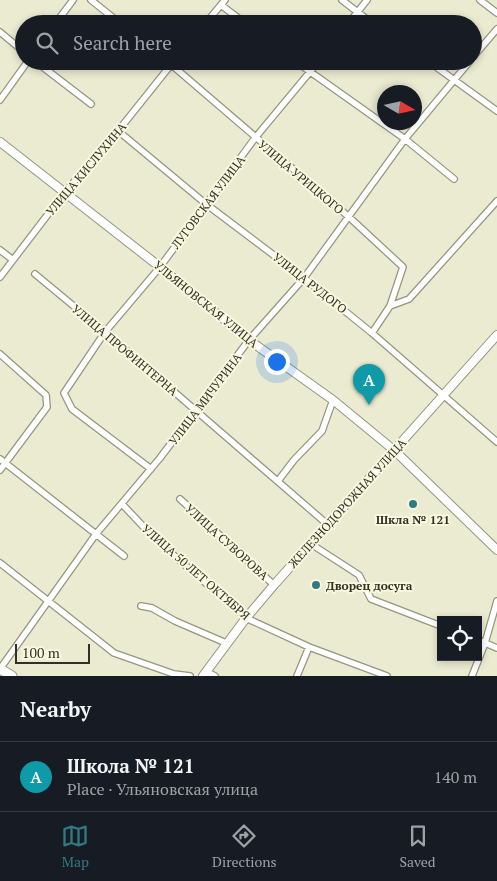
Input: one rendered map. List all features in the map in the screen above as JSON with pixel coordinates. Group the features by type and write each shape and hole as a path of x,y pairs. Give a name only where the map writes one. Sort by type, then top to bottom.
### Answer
{"main road":[{"path":"0,669 12,676"}],"street":[{"path":"62,15 73,0"},
{"path":"91,0 110,15"},
{"path":"342,0 360,15"},
{"path":"357,13 367,0"},
{"path":"480,0 497,13"},
{"path":"212,15 223,2 237,15"},
{"path":"482,46 497,29"},
{"path":"0,32 15,44"},
{"path":"0,100 22,70"},
{"path":"47,70 90,104"},
{"name":"УЛИЦА КИСЛУХИНА","path":"0,277 65,192 118,130 165,70"},
{"name":"УЛИЦА УРИЦКОГО","path":"178,70 349,217 403,267 390,306"},
{"path":"307,70 406,139 454,179"},
{"path":"442,70 497,111"},
{"name":"УЛИЦА МИЧУРИНА","path":"0,669 96,534 151,469 249,340 304,278 406,139 462,70"},
{"name":"ЛУГОВСКАЯ УЛИЦА","path":"151,469 72,409 64,393 106,332 160,267 255,138 310,72"},
{"name":"УЛИЦА РУДОГО","path":"118,130 206,204 372,332 497,442"},
{"name":"УЛЬЯНОВСКАЯ УЛИЦА","path":"0,142 160,267 249,340 334,400 395,450 497,550"},
{"path":"372,332 390,306 409,298 497,201"},
{"path":"0,250 13,260"},
{"name":"УЛИЦА ПРОФИНТЕРНА","path":"35,274 106,332 327,524"},
{"name":"ЖЕЛЕЗНОДОРОЖНАЯ УЛИЦА","path":"205,674 226,643 274,584 497,335"},
{"path":"0,354 46,395 47,407 2,461 0,470"},
{"path":"278,482 294,460 322,431 334,400"},
{"path":"2,461 124,556"},
{"name":"УЛИЦА СУВОРОВА","path":"180,500 274,584"},
{"name":"УЛИЦА 50 ЛЕТ ОКТЯБРЯ","path":"122,504 155,538 246,618 309,647 384,676"},
{"path":"311,544 358,575 371,599 437,624"},
{"path":"0,563 114,653 174,674 190,676"},
{"path":"472,676 485,643 497,601"},
{"path":"141,606 152,608 226,643"},
{"path":"482,642 497,648"},
{"path":"297,676 309,647"},
{"path":"205,674 215,676"}],"place":[{"name":"Школа № 121","path":"369,405"},
{"name":"Шкла № 121","path":"413,504"},
{"name":"Дворец досуга","path":"316,585"}]}
